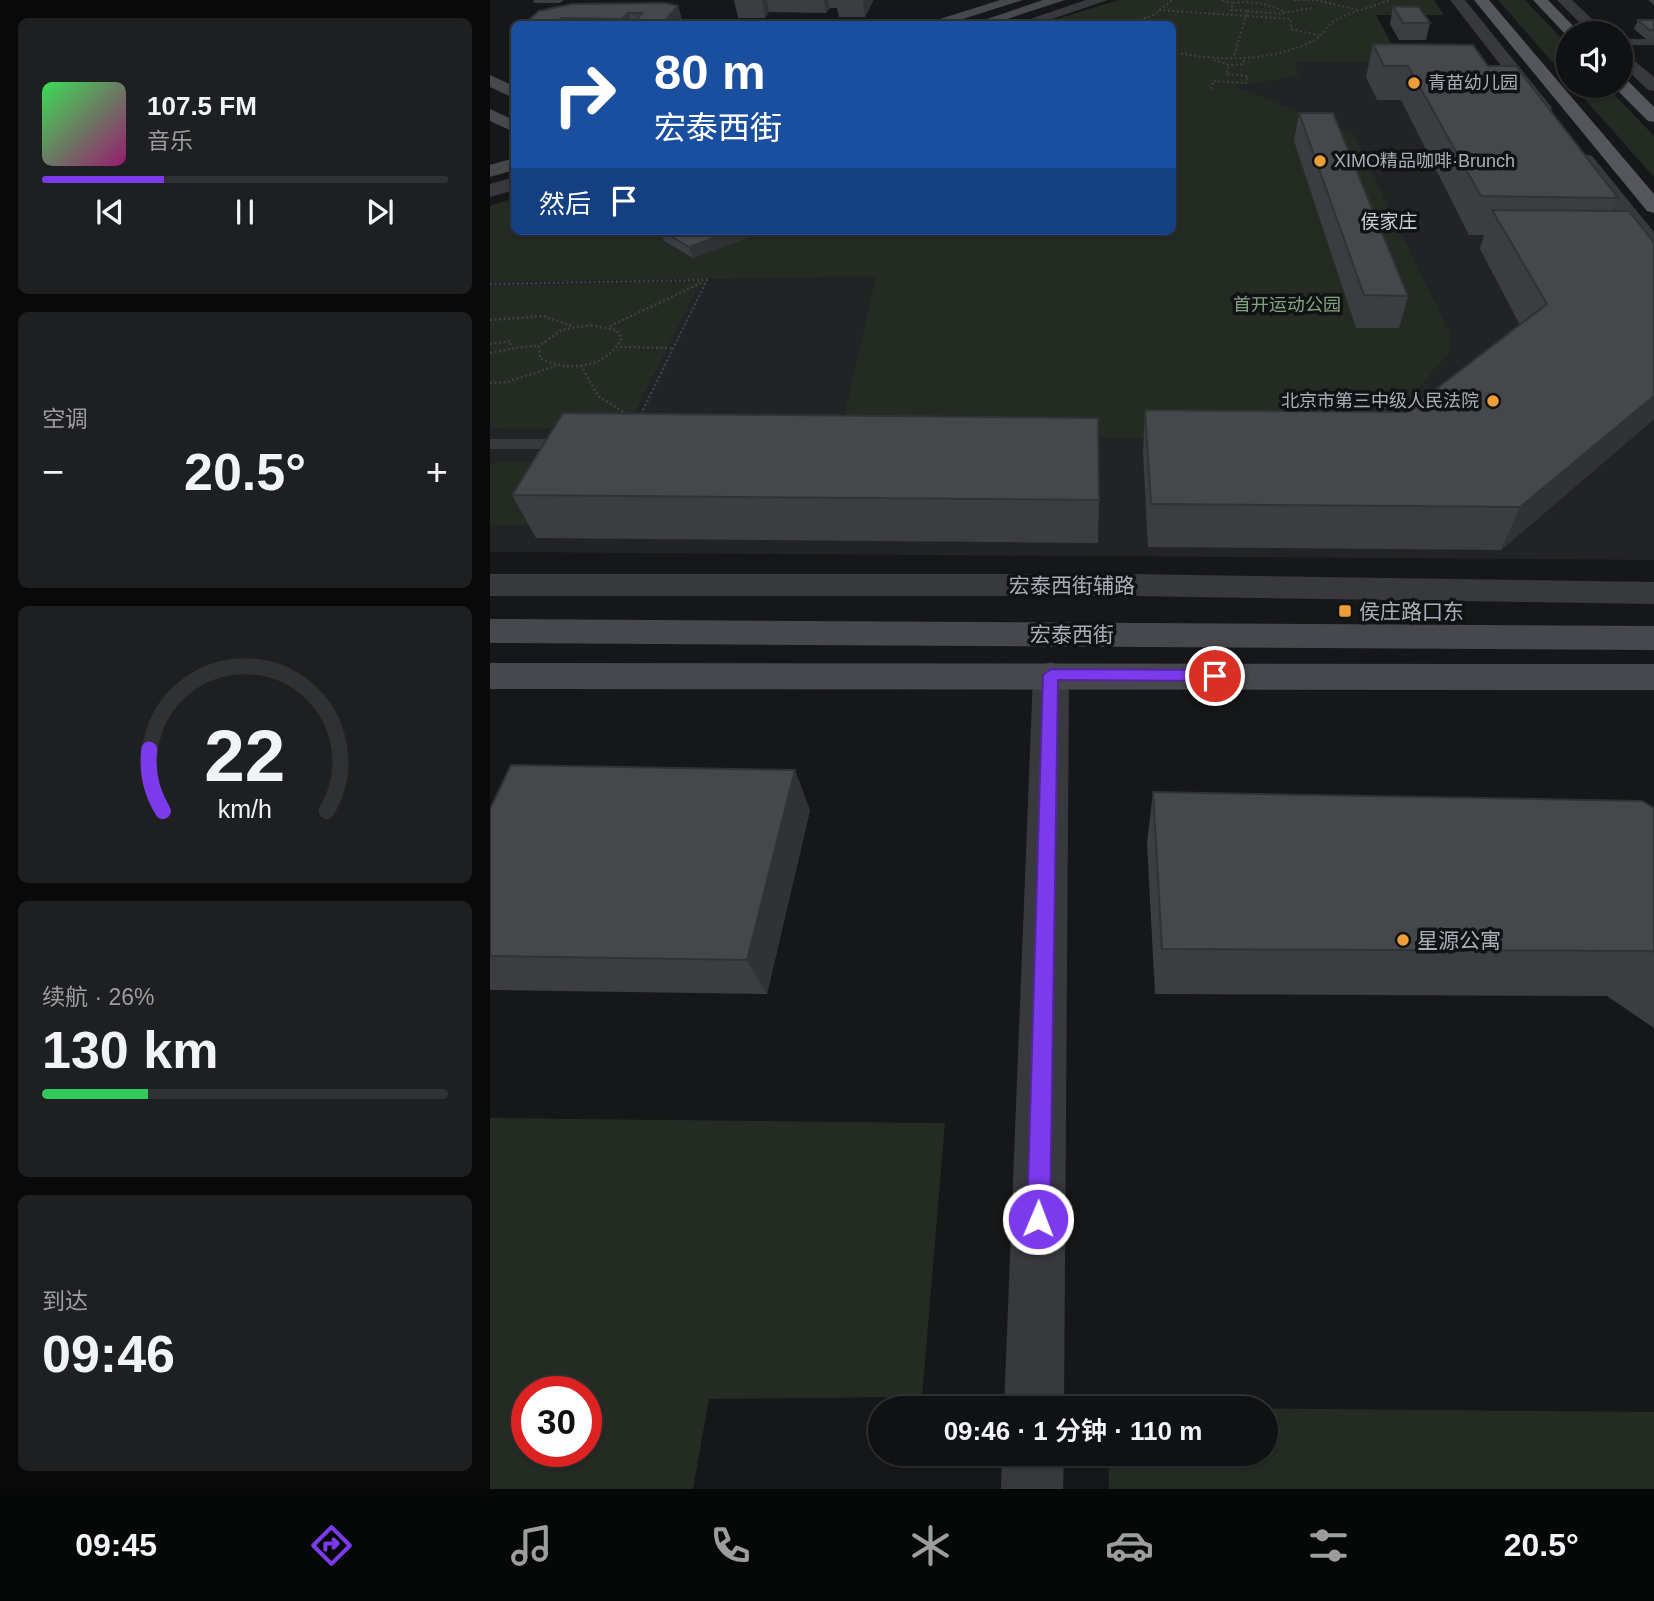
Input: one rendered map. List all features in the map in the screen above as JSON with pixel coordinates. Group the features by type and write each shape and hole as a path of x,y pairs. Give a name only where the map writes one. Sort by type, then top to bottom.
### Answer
{"main road":[{"path":"1481,0 1654,207"},
{"path":"1540,0 1560,21"},
{"path":"1633,96 1654,117"}],"street":[{"path":"942,21 1016,0"},
{"path":"986,21 1058,0"},
{"path":"1033,21 1101,0"},
{"path":"1457,0 1551,118"},
{"path":"1564,0 1586,21"},
{"path":"1633,66 1654,86"},
{"path":"490,80 511,91"},
{"path":"490,114 511,126"},
{"path":"490,155 511,149"},
{"path":"1577,150 1654,246"},
{"path":"490,172 511,165"},
{"path":"490,191 511,184"},
{"name":"宏泰西街辅路","path":"490,584 1130,585 1654,593"},
{"name":"宏泰西街","path":"490,631 1654,638"},
{"path":"1034,1396 1051,675"},
{"name":"宏泰西街","path":"490,676 1654,677"},
{"path":"1032,1489 1033,1466"}],"lane":[{"path":"1633,42 1654,42"},
{"path":"490,444 585,444"}],"path":[{"path":"1134,21 1152,16 1172,0"},
{"path":"1222,0 1270,4 1283,12"},
{"path":"1233,3 1231,10 1247,12 1283,12 1312,8 1294,0"},
{"path":"1301,2 1315,0 1359,10"},
{"path":"1214,60 1234,56 1245,59 1298,48 1321,36 1332,22 1390,0"},
{"path":"1158,10 1291,19 1291,29 1321,36"},
{"path":"1234,56 1247,12"},
{"path":"1282,19 1283,12"},
{"path":"1176,53 1229,65 1242,64 1245,59"},
{"path":"1212,89 1213,81 1246,83 1248,76 1226,74 1229,65"},
{"path":"490,284 707,280"},
{"path":"491,355 511,346 539,346 552,335 573,327 609,327 707,280"},
{"path":"581,365 598,396 636,420 707,280"},
{"path":"490,320 535,316 561,318 573,327"},
{"path":"609,327 620,334 620,347"},
{"path":"490,344 503,340 510,341 511,346"},
{"path":"539,346 540,358 556,366"},
{"path":"490,383 507,382 556,366 581,365 607,357 620,347 674,348"}],"shaded area":[{"name":"北京市第三中级人民法院","path":"1293,62 1402,63 1654,300 1654,560 490,552 490,282 877,277 839,438 1374,439 1232,85 1298,76"}],"green space":[{"name":"首开运动公园","path":"1118,0 1434,0 1444,15 1376,15 1402,63 1294,62 1299,76 1234,86 1353,133 1450,334 1450,351 1375,439 839,438 876,277 490,282 490,206 511,199 511,235 1176,235 1176,21 1050,21"},
{"path":"1498,0 1525,0 1556,32 1556,66"},
{"path":"1584,98 1618,98 1654,136 1654,177"},
{"path":"701,282 635,412 625,423 608,429 490,428 490,286"},
{"path":"490,463 567,463 532,525 490,525"},
{"path":"490,1118 945,1123 922,1396 709,1399 693,1489 490,1489"},
{"path":"1278,1409 1654,1412 1654,1489 1109,1489 1108,1466 1278,1466"}],"building":[{"path":"666,3 678,6 665,21 636,21 642,13 628,13 622,19 561,18 558,21 527,21 539,11 572,4"},
{"path":"1393,6 1419,7 1430,23 1403,23"},
{"path":"1638,20 1654,20 1654,30 1649,30"},
{"path":"1373,44 1473,45 1488,66 1516,66 1618,198 1481,196 1408,66 1384,66"},
{"path":"1299,113 1333,113 1408,296 1364,295"},
{"path":"1492,210 1629,211 1654,243 1654,396 1520,507 1151,504 1145,410 1406,412 1547,304"},
{"path":"669,235 722,235 689,247"},
{"path":"563,413 1098,418 1099,500 512,495"},
{"path":"511,765 795,770 747,960 490,956 490,809"},
{"name":"星源公寓","path":"1153,792 1642,801 1654,808 1654,952 1162,949"}],"place":[{"name":"青苗幼儿园","path":"1414,83"},
{"name":"XIMO精品咖啡·Brunch","path":"1320,161"},
{"name":"北京市第三中级人民法院","path":"1493,401"},
{"name":"侯庄路口东","path":"1345,611"},
{"name":"星源公寓","path":"1403,940"}],"district":[{"name":"侯家庄","path":"1389,221"}],"route":[{"path":"1038,1219 1051,675 1215,676"}]}
